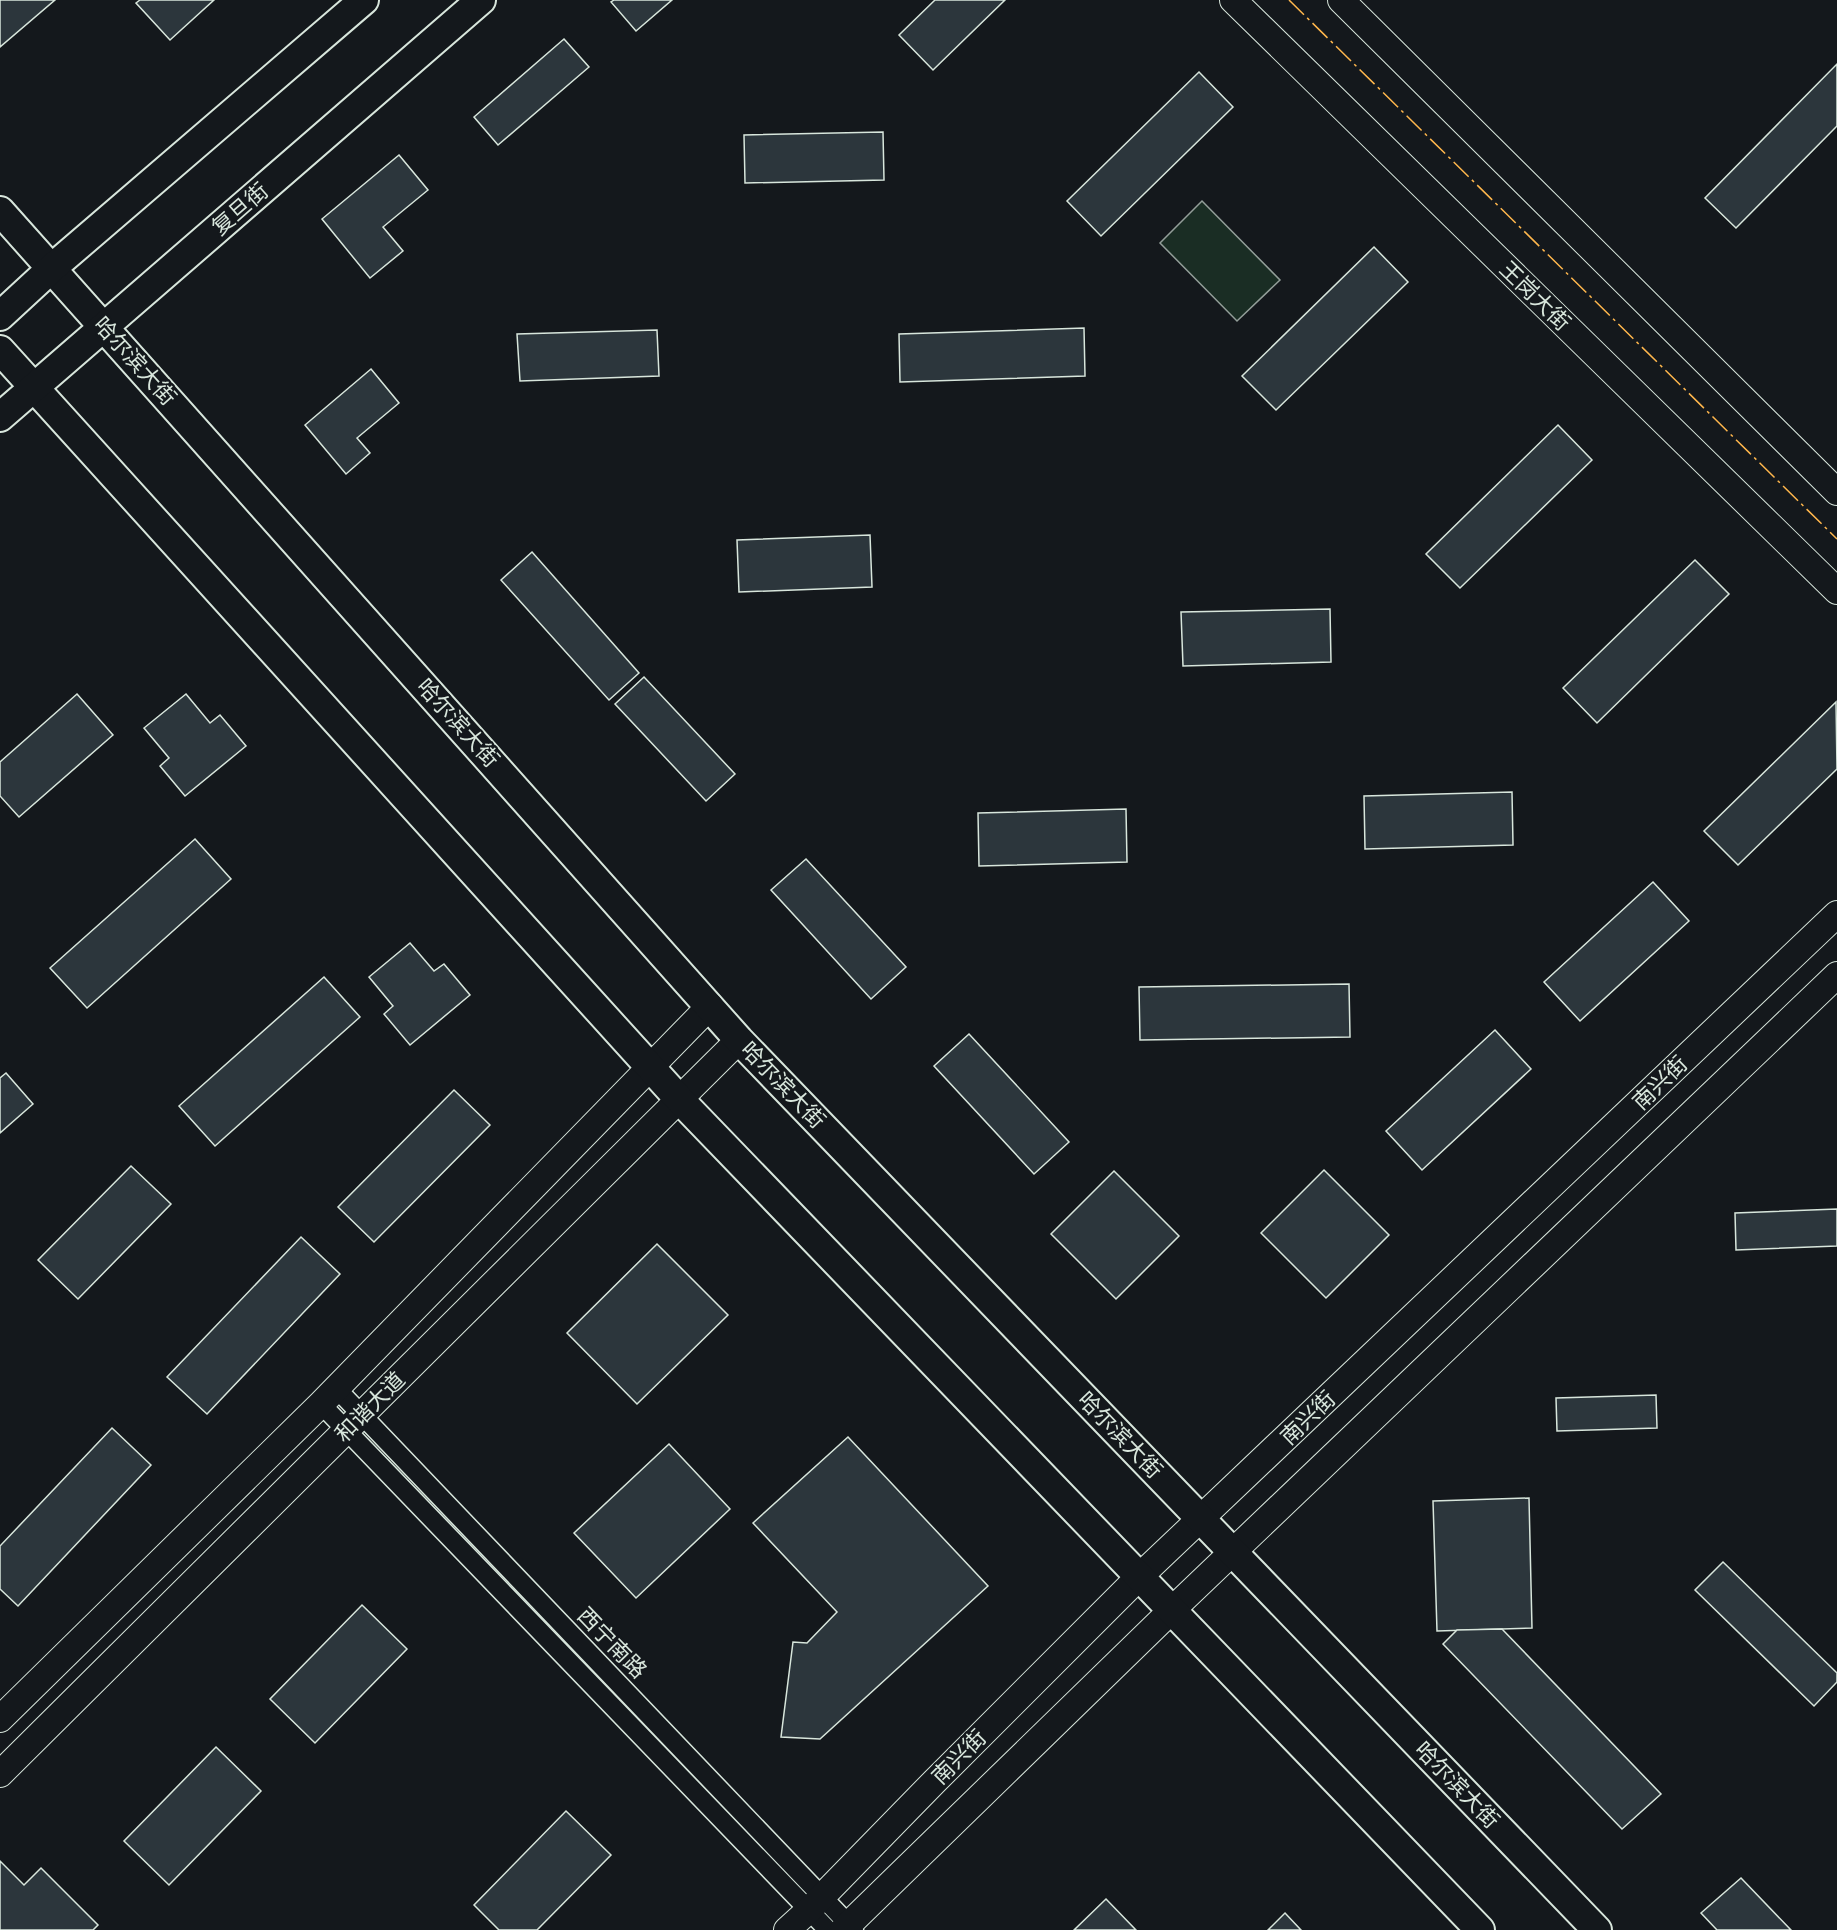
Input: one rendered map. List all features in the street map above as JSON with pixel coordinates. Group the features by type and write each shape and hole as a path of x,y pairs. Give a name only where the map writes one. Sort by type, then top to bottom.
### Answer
{"main road":[{"path":"0,316 52,268 364,0"},
{"name":"复旦街","path":"0,417 481,0"},
{"name":"王岗大街","path":"1233,0 1837,591"},
{"path":"1341,0 1837,492"},
{"name":"哈尔滨大街","path":"0,212 739,1040 1597,1930"},
{"path":"0,350 679,1099 1480,1930"},
{"name":"南兴街","path":"787,1930 1139,1577 1837,914"},
{"name":"南兴街","path":"843,1929 1173,1609 1837,975"},
{"name":"和谐大道","path":"0,1719 328,1396 710,1006"},
{"name":"和谐大道","path":"0,1774 739,1040"}],"street":[{"name":"西宁南路","path":"328,1396 843,1929"}],"green space":[{"path":"1202,201 1280,280 1237,321 1160,243"}],"building":[{"path":"0,0 55,0 0,47"},
{"path":"140,0 214,0 170,40 136,3"},
{"path":"614,0 672,0 636,31 611,2"},
{"path":"935,0 1005,0 933,70 899,35"},
{"path":"564,39 589,67 498,145 474,117"},
{"path":"1837,64 1837,126 1736,228 1705,198"},
{"path":"1199,72 1233,107 1101,236 1067,201"},
{"path":"883,132 884,180 745,183 744,135"},
{"path":"399,155 428,190 383,227 403,251 370,278 322,219"},
{"path":"1374,247 1408,282 1276,410 1242,376"},
{"path":"1084,328 1085,376 900,382 899,334"},
{"path":"657,330 659,376 520,381 517,334"},
{"path":"371,369 399,403 357,438 370,453 346,474 305,425"},
{"path":"1558,425 1592,460 1460,588 1426,554"},
{"path":"870,535 872,587 739,592 737,540"},
{"path":"532,552 639,673 609,700 501,580"},
{"path":"1695,560 1729,594 1597,723 1563,688"},
{"path":"1330,609 1331,662 1183,666 1181,612"},
{"path":"644,677 735,774 706,801 615,704"},
{"path":"77,694 113,735 19,817 0,796 0,762"},
{"path":"186,694 210,723 220,715 246,746 185,796 160,766 169,758 144,728"},
{"path":"1836,702 1837,769 1738,865 1704,831"},
{"path":"1512,792 1513,845 1365,849 1364,796"},
{"path":"1126,809 1127,862 979,866 978,813"},
{"path":"195,839 231,879 87,1008 50,968"},
{"path":"806,859 906,967 871,999 771,890"},
{"path":"1653,882 1689,921 1580,1021 1544,982"},
{"path":"410,943 434,971 444,964 470,995 410,1045 384,1014 393,1006 369,977"},
{"path":"324,977 360,1017 215,1146 179,1106"},
{"path":"1349,984 1350,1037 1140,1040 1139,987"},
{"path":"1495,1030 1531,1069 1422,1170 1386,1131"},
{"path":"969,1034 1069,1142 1034,1174 934,1066"},
{"path":"6,1073 33,1104 0,1133 0,1078"},
{"path":"454,1090 490,1125 374,1242 338,1207"},
{"path":"131,1166 171,1204 78,1299 38,1260"},
{"path":"1324,1170 1389,1235 1326,1298 1261,1233"},
{"path":"1114,1171 1179,1236 1116,1299 1051,1234"},
{"path":"1837,1209 1837,1246 1736,1250 1735,1213"},
{"path":"301,1237 340,1274 207,1414 167,1377"},
{"path":"657,1244 728,1315 637,1404 567,1333"},
{"path":"1656,1395 1657,1428 1557,1431 1556,1398"},
{"path":"112,1428 151,1465 18,1606 0,1589 0,1546"},
{"path":"848,1437 988,1586 820,1739 781,1737 793,1642 807,1643 837,1612 753,1523"},
{"path":"669,1444 730,1509 636,1598 574,1533"},
{"path":"1529,1498 1532,1628 1437,1631 1433,1501"},
{"path":"1723,1562 1837,1673 1837,1682 1814,1706 1695,1590"},
{"path":"362,1605 407,1649 315,1743 270,1699"},
{"path":"1502,1629 1661,1794 1622,1829 1443,1644 1457,1630"},
{"path":"216,1747 261,1791 169,1885 124,1841"},
{"path":"566,1811 611,1855 537,1930 499,1930 474,1905"},
{"path":"0,1861 24,1885 41,1868 98,1925 93,1930 0,1930"},
{"path":"1741,1878 1791,1930 1717,1930 1701,1913"},
{"path":"1106,1899 1136,1930 1074,1930"},
{"path":"1285,1913 1301,1930 1268,1930"}],"power":[{"path":"1289,0 1837,539"}]}
